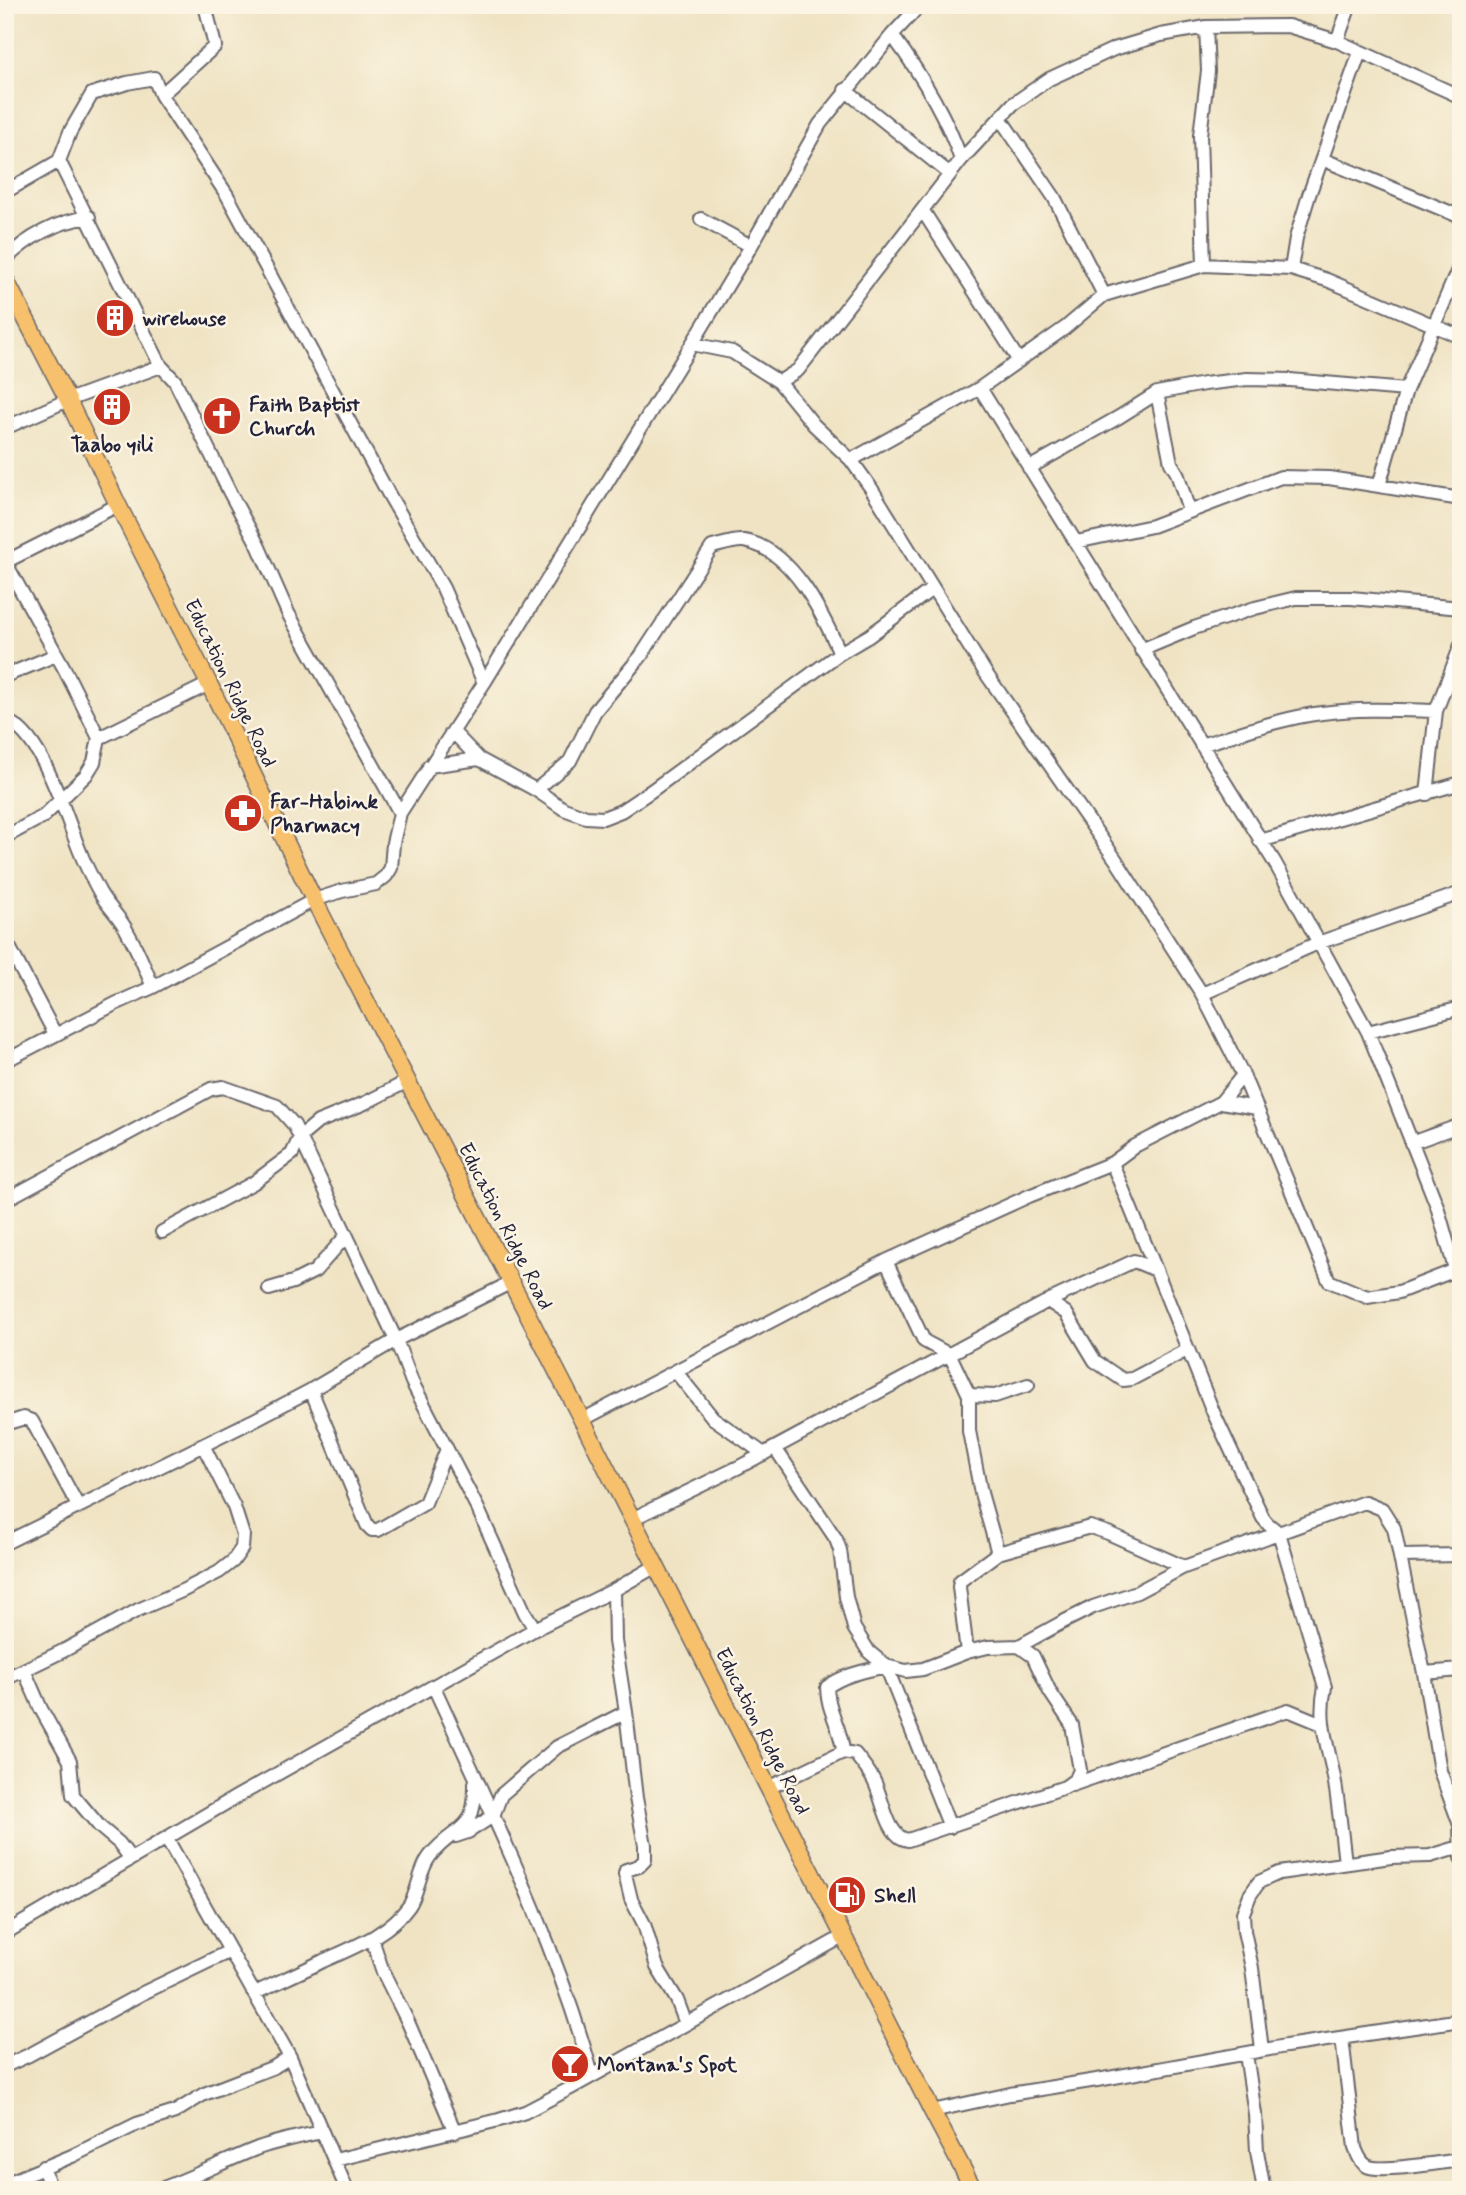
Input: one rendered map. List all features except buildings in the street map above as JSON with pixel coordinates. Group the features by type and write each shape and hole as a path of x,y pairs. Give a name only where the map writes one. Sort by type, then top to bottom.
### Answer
{"main road":[{"name":"Education Ridge Road","path":"5,279 68,400 314,900 512,1282 974,2190"}],"street":[{"path":"161,95 215,46 205,5"},
{"path":"5,1061 115,1003 153,987 314,900 376,884 386,876 391,868 400,813 484,683 692,344 820,124 845,90 920,5"},
{"path":"1337,41 1350,5"},
{"path":"779,382 798,370 961,160 1013,104 1049,79 1114,49 1161,35 1206,27 1288,26 1337,41 1461,97"},
{"path":"1204,265 1200,135 1208,71 1206,27"},
{"path":"892,35 920,72 961,160"},
{"path":"1291,269 1296,238 1360,52"},
{"path":"5,192 59,161 70,132 92,94 154,78 161,95 227,195 254,250 443,588 484,683"},
{"path":"845,90 950,174"},
{"path":"1000,118 1054,197 1104,295"},
{"path":"1322,159 1461,217"},
{"path":"59,161 161,366 175,382 258,545 288,613 400,813"},
{"path":"923,211 1019,361"},
{"path":"5,260 18,247 63,222 89,217"},
{"path":"701,219 751,246"},
{"path":"1379,486 1406,390 1461,263"},
{"path":"851,460 980,388 1065,328 1104,295 1204,265 1291,269 1327,280 1461,337"},
{"path":"692,344 732,352 779,382 814,425 851,460 871,488 985,672 1116,859 1202,994 1243,1075 1329,1281 1367,1297 1399,1292 1458,1268 1437,1206 1368,1032 1275,863 980,388"},
{"path":"5,428 68,400 161,366"},
{"path":"1030,468 1157,393 1247,379 1406,390"},
{"path":"1157,393 1171,463 1177,473 1189,511"},
{"path":"1076,542 1152,526 1281,477 1329,478 1461,499"},
{"path":"5,837 44,816 86,775 94,762 99,738 5,562 118,505"},
{"path":"536,790 570,761 595,711 641,656 712,547 742,541 760,547 786,563 814,601 840,653"},
{"path":"453,732 479,759 536,790 564,809 586,817 603,818 621,811 932,589"},
{"path":"1141,650 1231,616 1296,598 1351,598 1461,608"},
{"path":"1427,794 1436,711 1461,645"},
{"path":"5,676 56,654"},
{"path":"99,738 209,684"},
{"path":"1201,745 1322,713 1355,710 1436,711"},
{"path":"5,721 26,735 61,798 80,853 102,897 129,933 153,987"},
{"path":"429,766 479,759"},
{"path":"1260,841 1461,783"},
{"path":"1202,994 1318,943 1461,893"},
{"path":"5,939 55,1034"},
{"path":"1368,1032 1461,1008"},
{"path":"582,1420 886,1261 1029,1196 1112,1163 1135,1146 1222,1102 1243,1075"},
{"path":"162,1231 253,1183 292,1154 300,1137 318,1122 365,1103 408,1081"},
{"path":"5,1200 211,1089 222,1087 277,1106 294,1125 300,1137 396,1339 412,1382 478,1509 525,1613 535,1629"},
{"path":"1222,1102 1257,1108"},
{"path":"1411,1143 1461,1125"},
{"path":"1112,1163 1214,1414 1263,1518 1279,1533 1325,1687 1321,1706 1322,1724 1334,1781 1345,1863"},
{"path":"269,1289 293,1282 315,1271 346,1236"},
{"path":"886,1261 924,1341 950,1355 968,1395 971,1443 981,1493 998,1553"},
{"path":"632,1519 770,1451 1048,1301 1134,1261 1157,1269"},
{"path":"5,1543 311,1390 396,1339 512,1282"},
{"path":"1048,1301 1066,1313 1096,1361 1123,1380 1132,1379 1187,1350"},
{"path":"676,1372 713,1418 770,1451 836,1539 846,1597 855,1628 869,1652 886,1666 905,1671 923,1669 988,1647 1019,1646 1082,1612 1137,1592 1184,1567 1365,1502 1382,1509 1394,1528 1424,1674 1440,1771 1461,1825 1461,1858"},
{"path":"968,1395 995,1395 1028,1385"},
{"path":"311,1390 330,1440 372,1530 378,1530 425,1503 447,1449"},
{"path":"5,1424 24,1418 33,1421 78,1506"},
{"path":"5,1679 138,1610 219,1572 233,1561 242,1548 243,1535 234,1507 203,1445"},
{"path":"967,1652 960,1581 998,1553 1090,1527 1108,1532 1184,1567"},
{"path":"1400,1556 1461,1555"},
{"path":"5,1933 238,1796 535,1629 656,1566"},
{"path":"614,1590 615,1641 645,1853 645,1860 639,1866 626,1870 626,1880 631,1899 644,1924 657,1968 677,2000 686,2024"},
{"path":"1019,1646 1033,1656 1050,1692 1072,1725 1080,1770 1076,1779 1065,1787"},
{"path":"843,1752 842,1738 827,1700 827,1687 837,1679 886,1666"},
{"path":"886,1666 950,1827"},
{"path":"24,1670 70,1761 73,1795 131,1859"},
{"path":"1424,1674 1461,1670"},
{"path":"434,1687 494,1816 546,1938 592,2075"},
{"path":"768,1788 843,1752 855,1754 875,1783 888,1821 902,1839 908,1840 1288,1710 1322,1724"},
{"path":"451,1837 468,1832 494,1816 501,1796 557,1747 626,1712"},
{"path":"255,1993 372,1939 399,1917 410,1904 426,1860 462,1828 474,1811 474,1776"},
{"path":"167,1839 290,2057 347,2190"},
{"path":"1262,2050 1243,1913 1259,1882 1279,1873 1391,1857 1430,1856 1460,1847"},
{"path":"335,2160 455,2132 525,2112 844,1936"},
{"path":"372,1939 383,1972 408,2022 455,2132"},
{"path":"5,2066 230,1951"},
{"path":"932,2111 1010,2094 1262,2050 1461,2020"},
{"path":"1342,2038 1355,2148 1360,2161 1369,2168 1383,2169 1461,2160"},
{"path":"1246,2054 1264,2190"},
{"path":"5,2184 137,2124 175,2112 204,2094 274,2067 290,2057"},
{"path":"158,2190 276,2142 322,2132"},
{"path":"44,2167 51,2190"}],"place":[{"name":"wirehouse","path":"115,318"},
{"name":"Taabo yili","path":"112,407"},
{"name":"Faith Baptist Church","path":"222,416"},
{"name":"Far-Habink Pharmacy","path":"243,813"},
{"name":"Shell","path":"847,1895"},
{"name":"Montana's Spot","path":"570,2064"}]}
